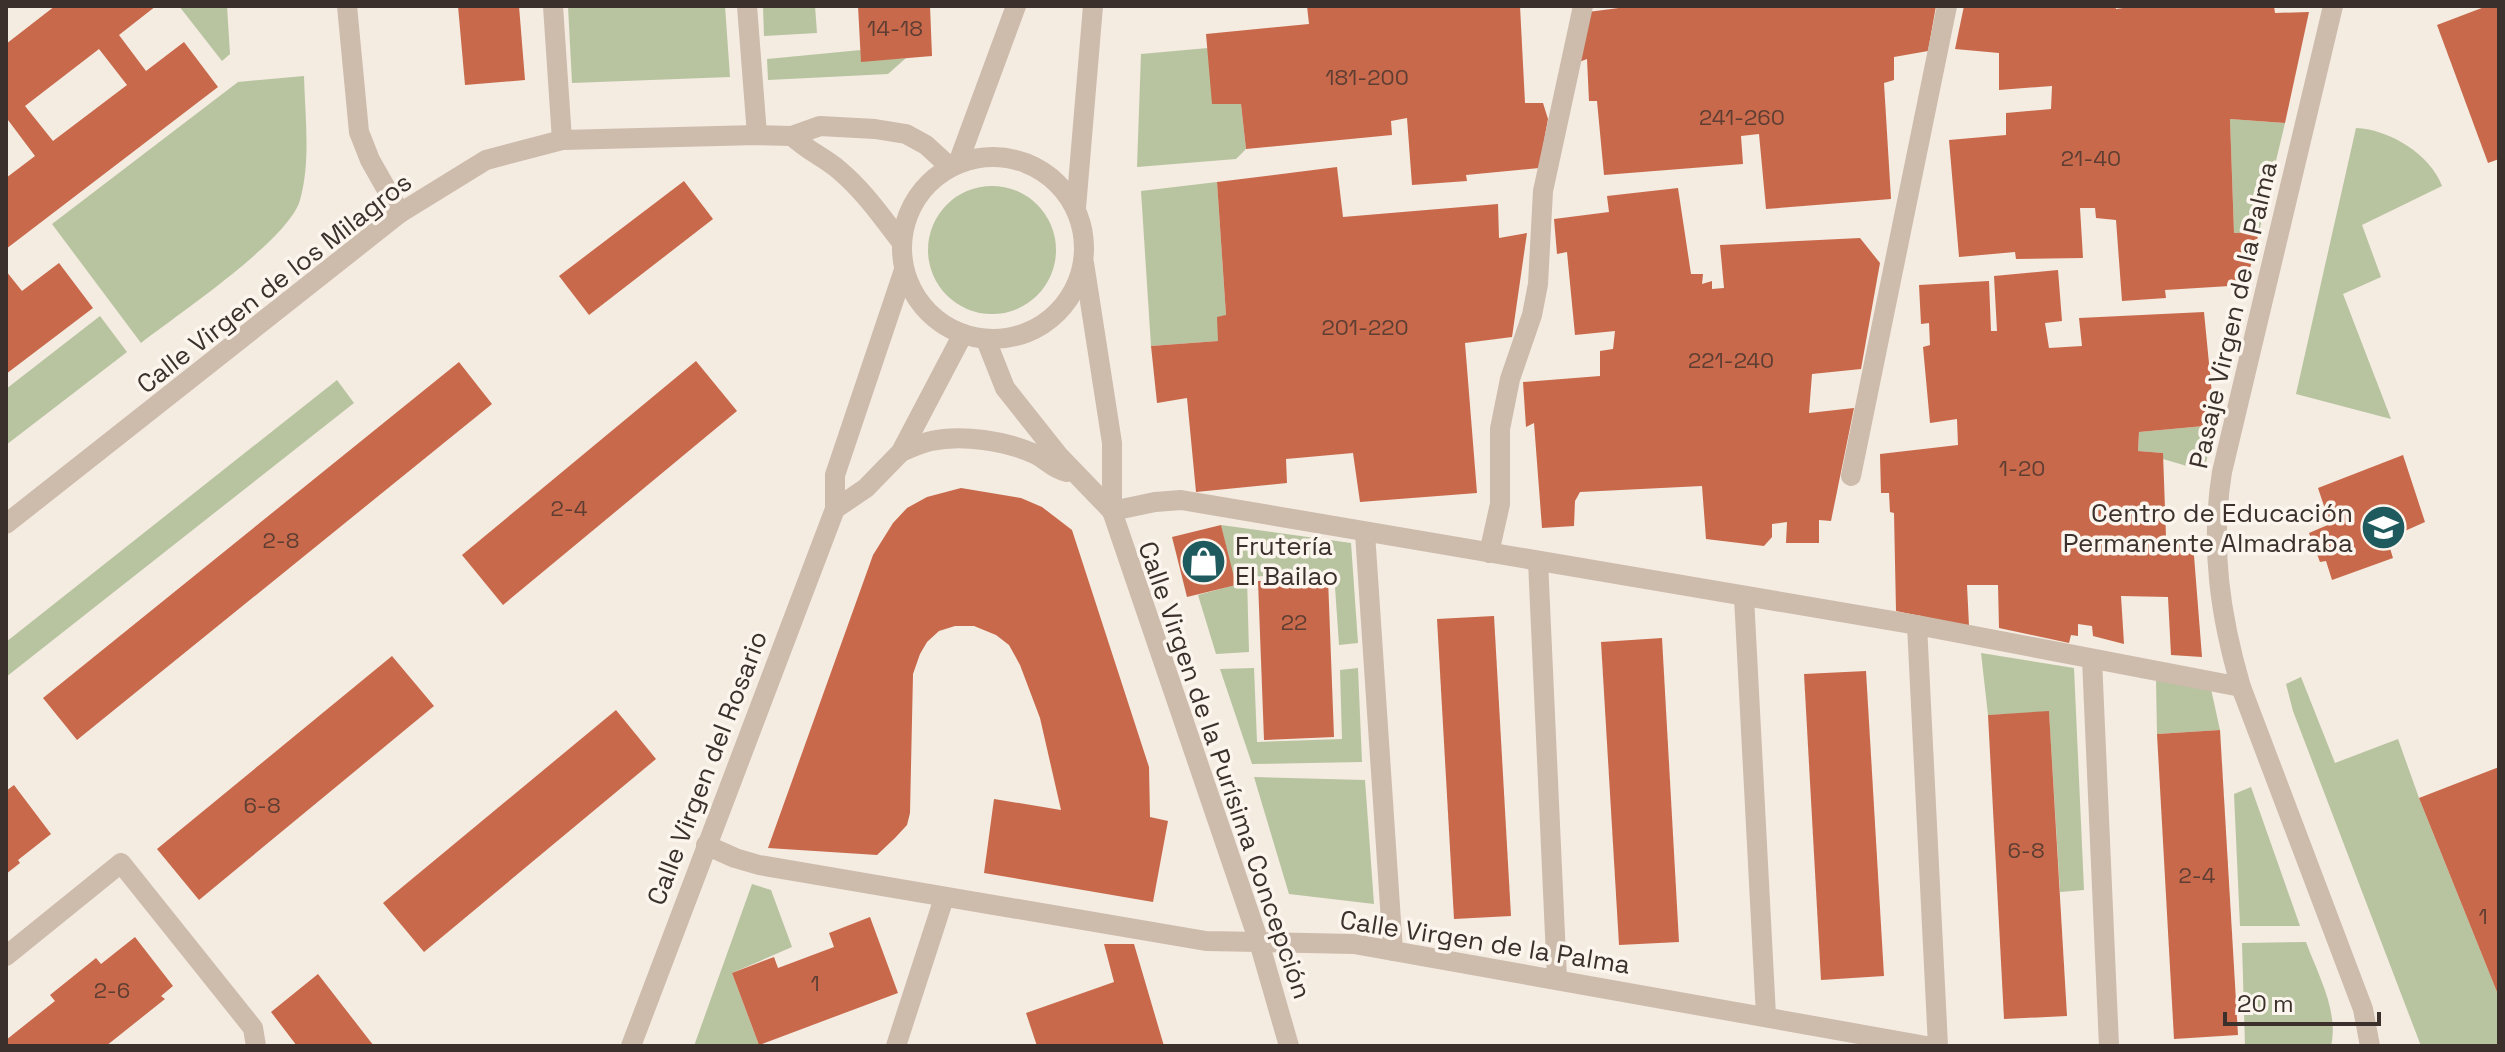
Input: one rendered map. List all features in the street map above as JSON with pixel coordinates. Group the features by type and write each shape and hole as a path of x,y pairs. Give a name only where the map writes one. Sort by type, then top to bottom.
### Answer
{"street":[{"path":"347,6 359,132 370,160 400,213"},
{"path":"553,6 562,140"},
{"path":"747,6 757,135"},
{"path":"954,165 1016,6"},
{"path":"1076,208 1093,6"},
{"path":"1489,553 1500,504 1500,429 1510,379 1532,315 1538,284 1543,191 1583,6"},
{"path":"1851,476 1947,6"},
{"name":"Pasaje Virgen de la Palma","path":"2333,6 2217,504 2219,597 2241,687 2363,1009 2370,1046"},
{"name":"Calle Virgen de los Milagros","path":"6,524 400,213 486,160 562,140 792,136 820,126 906,134 954,165"},
{"path":"792,136 808,152 836,167 867,197 902,243"},
{"path":"984,156 1012,158 1038,168 1060,185 1076,208 1085,241 1084,263 1076,289 1060,312 1039,328 1013,338 986,340 951,331 930,315 913,295 904,270 902,243 908,213 925,187 954,165 984,156"},
{"name":"Calle Virgen de la Purísima Concepción","path":"1084,263 1112,443 1112,511 1259,942 1289,1046"},
{"name":"Calle Virgen del Rosario","path":"631,1046 835,509 835,475 904,270"},
{"path":"835,509 866,488 901,452 963,334"},
{"name":"Calle Virgen de la Purísima Concepción","path":"986,340 1005,388 1075,473 1112,511"},
{"path":"901,452 927,441 948,438 988,442 1023,450 1039,456 1052,468 1075,473"},
{"path":"1112,511 1181,500 1917,625 2241,687"},
{"path":"1365,533 1393,951"},
{"path":"1538,561 1557,979"},
{"path":"1744,597 1766,1016"},
{"path":"1917,625 1938,1046"},
{"path":"2092,659 2109,1046"},
{"name":"Calle Virgen de la Palma","path":"706,845 759,865 944,898 1206,941 1354,944 1926,1046"},
{"path":"6,956 121,863 253,1028 256,1046"},
{"path":"896,1046 944,898"}],"green space":[{"path":"179,6 227,6 230,54 222,61"},
{"path":"568,6 725,6 730,77 572,83"},
{"path":"763,6 815,6 817,33 764,36"},
{"path":"1208,48 1241,104 1246,149 1236,159 1137,167 1141,54"},
{"path":"861,50 861,61 906,58 888,74 768,80 767,59"},
{"path":"304,76 305,170 300,200 292,216 255,255 141,343 52,224 238,82"},
{"path":"2230,119 2285,123 2259,232 2234,233"},
{"path":"2356,128 2382,133 2419,154 2442,186 2362,225 2381,277 2343,294 2391,419 2296,394"},
{"path":"1217,182 1226,315 1218,341 1151,346 1141,191"},
{"path":"992,186 1017,191 1037,205 1051,225 1056,250 1051,275 1037,295 1017,309 992,314 967,309 947,295 933,275 928,250 933,225 947,205 967,191"},
{"path":"100,316 127,352 6,445 6,389"},
{"path":"337,380 354,403 6,677 6,642"},
{"path":"2215,425 2204,471 2163,459 2163,453 2138,451 2139,432"},
{"path":"1221,525 1351,543 1358,643 1339,645 1334,572 1247,577 1249,652 1216,654 1198,595 1235,585"},
{"path":"1981,653 2074,668 2084,890 2060,892 2049,712 1988,715"},
{"path":"1254,668 1257,742 1342,739 1340,670 1358,668 1362,762 1252,764 1220,669"},
{"path":"2301,677 2335,763 2398,739 2499,997 2499,1046 2421,1046 2293,711 2286,684"},
{"path":"2156,680 2211,689 2220,730 2157,734"},
{"path":"1254,777 1365,780 1374,904 1289,894"},
{"path":"2251,787 2300,926 2240,926 2234,794"},
{"path":"752,884 771,890 792,947 732,973 759,1045 694,1046"},
{"path":"2306,942 2330,1006 2331,1046 2245,1046 2242,943"}],"building":[{"path":"55,6 156,6 119,35 146,71 184,42 218,87 6,249 6,178 35,156 6,121 6,44","holes":["99,49 127,85 53,141 25,106"]},
{"path":"458,6 519,6 525,80 465,85"},
{"path":"858,6 930,6 932,56 861,62"},
{"path":"1307,6 1520,6 1525,103 1543,103 1548,119 1539,168 1466,175 1467,181 1412,185 1407,118 1391,121 1392,135 1246,149 1241,104 1212,104 1206,34 1309,24"},
{"path":"1634,6 1936,6 1928,51 1894,57 1894,80 1884,83 1891,199 1766,209 1759,134 1741,136 1743,164 1604,175 1597,101 1589,101 1587,59 1579,62 1588,12"},
{"path":"1964,6 2115,6 2116,9 2137,6 2274,6 2275,13 2309,12 2285,123 2230,119 2234,233 2259,232 2246,285 2165,290 2166,298 2122,301 2116,220 2096,218 2095,208 2080,208 2083,258 2016,259 2015,252 1959,257 1949,140 2006,135 2006,113 2051,109 2052,86 1999,90 1999,53 1955,49"},
{"path":"2487,6 2499,6 2499,159 2488,163 2437,25"},
{"path":"1337,167 1343,217 1498,204 1499,238 1527,233 1512,337 1465,343 1477,493 1360,502 1353,453 1286,459 1287,483 1196,492 1187,398 1157,403 1151,346 1218,341 1217,317 1226,315 1217,182"},
{"path":"684,181 713,219 589,315 559,276"},
{"path":"1678,188 1691,274 1703,274 1702,284 1712,281 1712,289 1724,288 1720,245 1860,238 1880,263 1861,369 1812,374 1809,413 1854,408 1831,521 1819,520 1819,543 1786,543 1787,522 1772,524 1772,537 1764,546 1706,539 1702,486 1580,492 1575,501 1574,526 1542,528 1534,423 1526,427 1523,382 1600,376 1600,351 1613,349 1615,331 1575,335 1567,252 1557,254 1554,219 1609,212 1607,196"},
{"path":"59,263 93,308 6,374 6,271 22,291"},
{"path":"2058,270 2062,321 2045,323 2049,348 2082,346 2079,318 2204,312 2215,425 2139,432 2138,451 2163,453 2166,537 2193,543 2202,657 2171,655 2168,597 2121,596 2124,644 2093,636 2092,626 2078,624 2078,636 2071,635 2069,643 1999,628 1998,585 1967,585 1969,626 1896,611 1894,513 1890,512 1889,493 1881,493 1880,454 1958,445 1957,419 1930,423 1923,347 1930,345 1929,323 1921,324 1919,285 1989,281 1991,331 1997,331 1994,276"},
{"path":"696,361 737,411 503,605 462,555"},
{"path":"459,362 492,404 77,740 43,698"},
{"path":"2403,455 2425,522 2387,539 2393,558 2332,580 2326,561 2320,562 2309,533 2330,524 2318,488"},
{"path":"961,488 1021,498 1042,507 1072,530 1149,767 1150,817 1168,821 1153,902 984,873 994,799 1061,810 1040,718 1020,665 1009,645 996,635 974,626 955,626 939,631 920,654 913,674 910,813 907,825 895,838 877,855 768,848 873,555 893,523 907,508 927,497"},
{"name":"Frutería El Bailao","path":"1221,525 1236,585 1187,597 1172,537"},
{"path":"1328,578 1334,737 1264,740 1258,581"},
{"path":"1494,616 1511,916 1454,919 1437,619"},
{"path":"1662,638 1679,942 1619,945 1601,642"},
{"path":"392,656 434,706 199,900 157,849"},
{"path":"1866,671 1884,976 1821,980 1804,674"},
{"path":"616,710 656,759 424,952 383,903"},
{"path":"2049,711 2067,1016 2004,1019 1988,715"},
{"path":"2220,730 2238,1035 2174,1039 2157,734"},
{"path":"2499,767 2499,997 2419,798"},
{"path":"14,785 51,834 18,860 20,863 6,874 6,791"},
{"path":"870,917 898,993 759,1045 732,973 774,957 778,968 834,947 829,933"},
{"path":"135,937 173,986 161,996 165,999 106,1046 6,1046 6,1040 55,1001 50,995 96,958 101,964"},
{"path":"1104,944 1134,944 1164,1046 1037,1046 1026,1013 1114,982"},
{"path":"318,974 374,1046 297,1046 271,1012"}],"place":[{"name":"Centro de Educación Permanente Almadraba","path":"2384,528"},
{"name":"Frutería El Bailao","path":"1204,561"}]}
